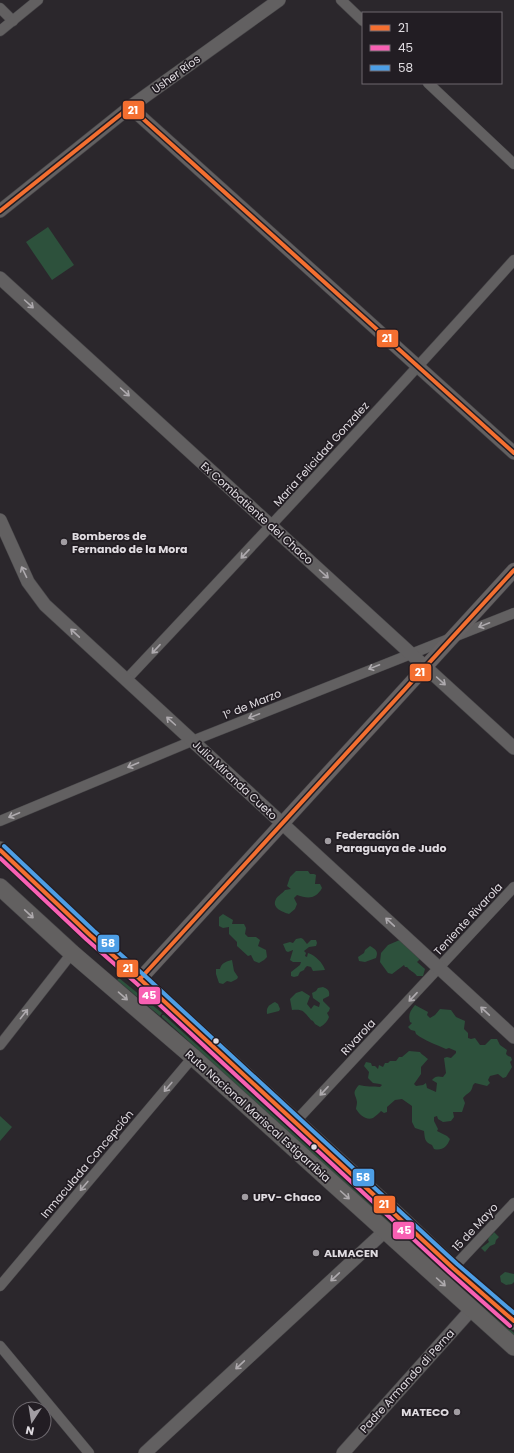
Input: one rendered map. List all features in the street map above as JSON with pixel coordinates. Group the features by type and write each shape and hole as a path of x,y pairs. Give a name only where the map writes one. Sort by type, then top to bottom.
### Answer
{"highway":[{"name":"Ruta Nacional Mariscal Estigarribia","path":"0,850 453,1268 514,1321"},
{"name":"Ruta Nacional Mariscal Estigarribia","path":"0,887 72,953 193,1057 471,1310 514,1347"},
{"path":"98,975 114,956"}],"main road":[{"path":"140,979 514,570"}],"street":[{"path":"0,31 38,0"},
{"name":"Usher Ríos","path":"0,211 130,107 279,0"},
{"path":"341,0 362,20"},
{"path":"0,8 13,21"},
{"path":"429,84 514,164"},
{"path":"130,107 514,452"},
{"name":"Maria Felicidad Gonzalez","path":"126,680 272,526 514,260"},
{"name":"Ex Combatiente del Chaco","path":"0,278 514,748"},
{"name":"Julia Miranda Cueto","path":"1,528 28,582 45,605 514,1037"},
{"name":"1º de Marzo","path":"0,821 192,740 514,613"},
{"name":"Teniente Rivarola","path":"439,968 514,887"},
{"path":"0,1045 72,953"},
{"name":"Rivarola","path":"295,1122 439,968"},
{"name":"Inmaculada Concepción","path":"0,1286 193,1057"},
{"name":"15 de Mayo","path":"453,1268 514,1203"},
{"path":"145,1453 385,1231"},
{"name":"Padre Armando di Perna","path":"343,1453 471,1310"},
{"path":"0,1346 89,1453"}],"green space":[{"path":"48,227 74,265 52,280 26,242"},
{"path":"296,871 308,871 310,874 316,875 315,884 320,884 322,888 320,892 311,897 297,895 294,898 297,904 295,909 289,914 278,909 275,902 285,890 291,889 287,886 290,877"},
{"path":"223,914 233,920 232,924 244,924 246,928 245,934 248,937 256,937 260,940 258,946 266,950 267,957 264,960 259,963 254,961 251,955 248,956 237,946 237,942 229,934 229,927 223,928 219,926 219,917"},
{"path":"301,938 307,944 311,940 316,940 316,946 309,947 304,951 306,953 305,956 307,957 308,953 316,957 321,962 325,970 313,971 311,967 307,966 298,976 291,976 291,972 300,965 301,962 293,962 290,960 293,950 288,952 286,951 283,944 290,942 293,943 296,939"},
{"path":"402,939 420,959 417,962 425,969 423,976 417,976 404,965 392,974 388,973 380,962 381,953 388,945"},
{"path":"370,946 377,952 376,958 365,962 359,961 358,957"},
{"path":"232,960 234,971 238,977 237,979 231,982 227,981 223,984 219,983 216,969 220,969 223,964"},
{"path":"119,978 162,1013 160,1016 117,980"},
{"path":"323,987 328,990 329,996 323,999 323,1001 330,1008 327,1013 329,1017 325,1024 320,1027 303,1012 299,1010 292,1010 290,999 296,993 302,991 310,996 307,1004 311,1009 314,1005 319,1007 320,1003 313,998 312,993 318,988"},
{"path":"275,1002 278,1004 280,1009 279,1011 267,1014 268,1006"},
{"path":"415,1005 428,1012 427,1015 430,1018 440,1009 451,1010 456,1017 465,1021 464,1029 468,1033 468,1038 475,1038 480,1045 485,1045 491,1039 497,1039 500,1045 507,1050 506,1054 511,1057 512,1060 510,1062 512,1067 506,1077 503,1078 498,1074 490,1076 488,1080 490,1083 487,1086 475,1083 473,1085 471,1091 463,1098 465,1103 462,1112 453,1112 454,1117 451,1121 443,1122 438,1119 437,1116 434,1117 434,1121 438,1129 437,1131 450,1139 446,1146 442,1149 434,1149 432,1145 426,1141 424,1131 415,1128 412,1122 412,1106 402,1099 395,1100 387,1107 387,1112 384,1113 381,1111 370,1119 363,1116 356,1109 357,1102 355,1092 359,1085 380,1087 382,1085 373,1083 368,1078 369,1072 364,1066 366,1062 371,1063 372,1066 375,1066 378,1069 379,1065 383,1067 385,1063 396,1061 399,1057 402,1057 409,1051 420,1052 428,1059 421,1067 421,1074 414,1084 416,1086 426,1083 427,1088 436,1092 437,1083 432,1080 440,1076 443,1077 446,1073 444,1058 451,1058 456,1051 449,1048 446,1049 427,1041 408,1027 412,1023 409,1020 409,1015"},
{"path":"162,1015 164,1015 514,1333 514,1337 162,1017"},
{"path":"0,1116 12,1127 0,1141"},
{"path":"494,1232 499,1237 495,1244 490,1246 485,1252 481,1248 489,1242 489,1236"},
{"path":"505,1272 514,1274 514,1282 512,1284 506,1285 501,1282 500,1276"}],"transit line":[{"name":"21","path":"0,211 130,107 514,453"},
{"name":"21","path":"140,979 514,570"},
{"name":"58","path":"4,846 94,931 144,975 457,1264 514,1313"},
{"name":"21","path":"0,850 90,935 140,979 453,1268 514,1321"},
{"name":"45","path":"0,858 86,939 136,983 449,1272 510,1326"}],"place":[{"name":"Bomberos de Fernando de la Mora","path":"64,542"},
{"name":"Federación Paraguaya de Judo","path":"328,841"},
{"name":"UPV- Chaco","path":"245,1197"},
{"name":"ALMACEN","path":"316,1253"},
{"name":"MATECO","path":"457,1412"}]}
